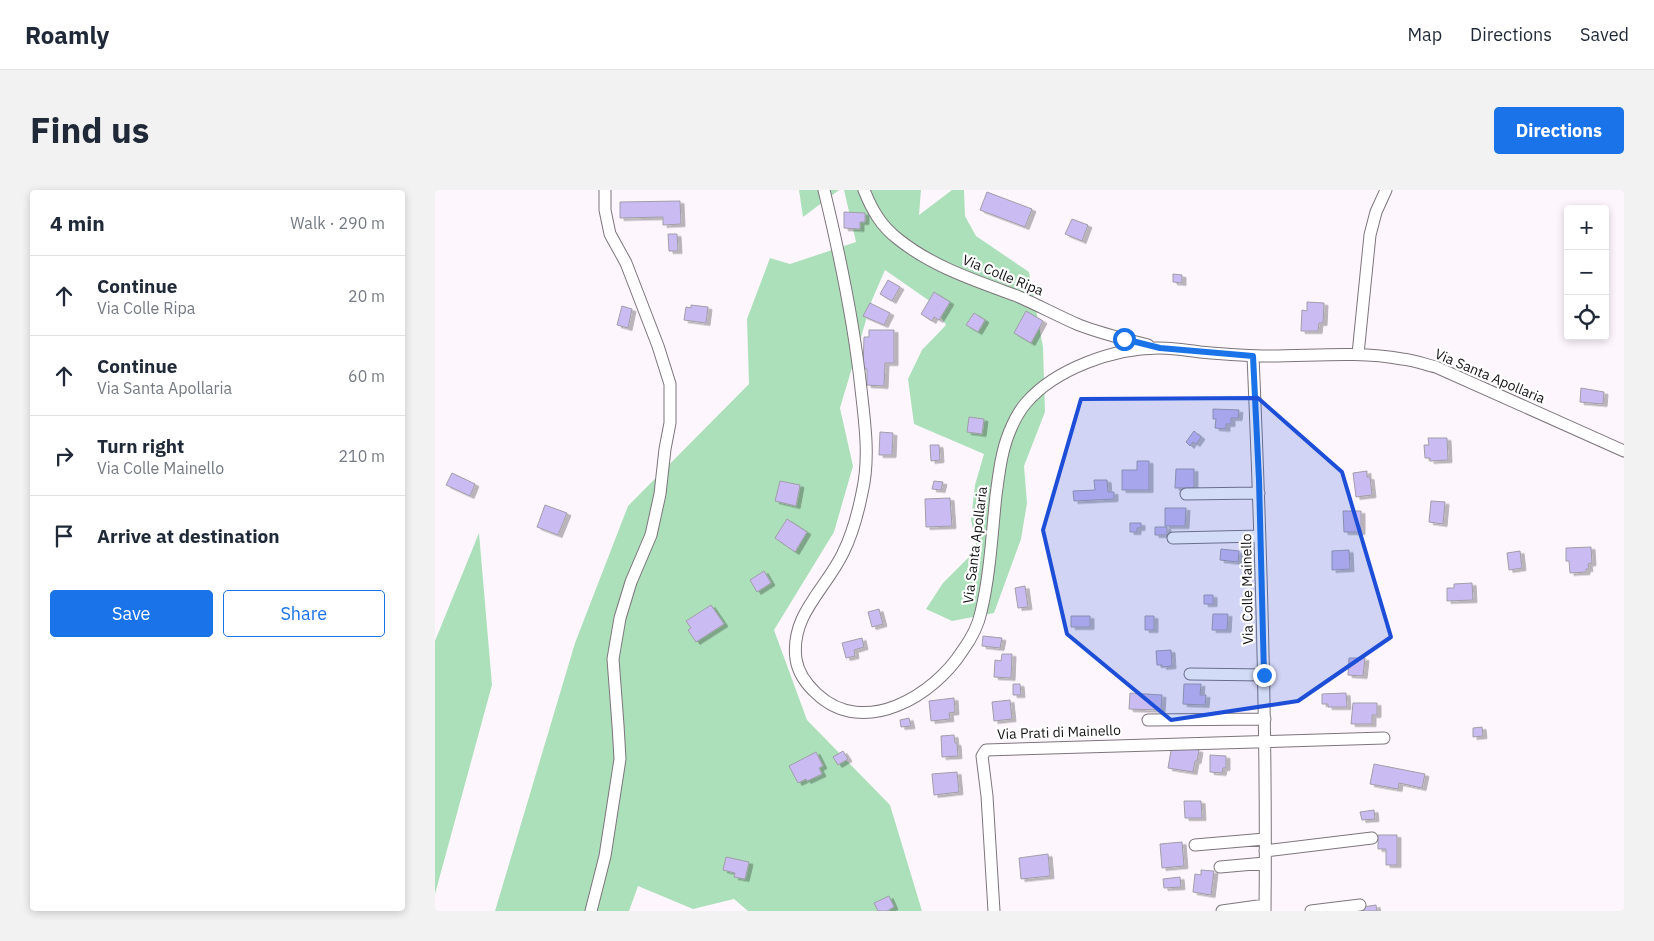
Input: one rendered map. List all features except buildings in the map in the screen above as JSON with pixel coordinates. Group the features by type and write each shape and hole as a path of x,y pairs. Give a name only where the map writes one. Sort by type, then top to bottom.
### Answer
{"street":[{"path":"591,911 605,856 619,759 613,659 620,618 631,582 651,535 660,494 670,423 670,384 658,346 626,263 608,228 605,210 605,190"},
{"name":"Via Santa Apollaria","path":"824,190 856,343 866,431 867,460 863,491 857,516 844,552 801,617 795,644 797,662 802,678 819,696 838,709 869,713 906,702 938,679 962,653 981,615 1003,453 1016,417 1028,400 1059,377 1092,361 1135,349 1160,348 1253,356 1358,354 1403,359 1436,367 1624,451"},
{"name":"Via Colle Ripa","path":"864,190 873,212 884,227 897,239 933,262 1040,306 1087,328 1160,348"},
{"path":"1358,354 1370,235 1374,217 1386,190"},
{"name":"Via Colle Mainello","path":"1253,356 1265,719 1265,908"},
{"path":"1186,494 1259,493"},
{"path":"1173,538 1260,536"},
{"path":"1190,674 1264,675"},
{"path":"1148,720 1265,719"},
{"path":"1265,740 1384,738"},
{"name":"Via Prati di Mainello","path":"994,911 987,796 982,756 984,752 989,750 1265,740"},
{"path":"1195,845 1265,845 1372,838"},
{"path":"1220,867 1265,864"},
{"path":"1311,911 1360,905"},
{"path":"1222,911 1265,908"}],"highlighted area":[{"path":"1258,398 1342,472 1391,637 1298,701 1171,720 1067,634 1043,530 1081,399"}],"green space":[{"path":"799,190 839,190 803,217"},
{"path":"844,190 921,190 919,215 952,190 964,190 965,216 976,236 1029,272 1043,347 1045,412 1024,466 1027,503 1021,539 994,613 952,621 926,609 943,583 977,549 971,520 975,485 984,454 914,424 908,379 922,350 946,325 931,302 885,270 872,300 840,408 853,466 834,532 774,630 807,720 890,805 922,911 748,911 734,899 693,909 638,886 629,911 495,911 575,643 628,506 749,384 747,319 770,258 790,264 856,242"},
{"path":"479,533 492,685 435,894 435,641"}],"route":[{"path":"1124,339 1160,348 1253,356 1259,480 1264,675"}]}
